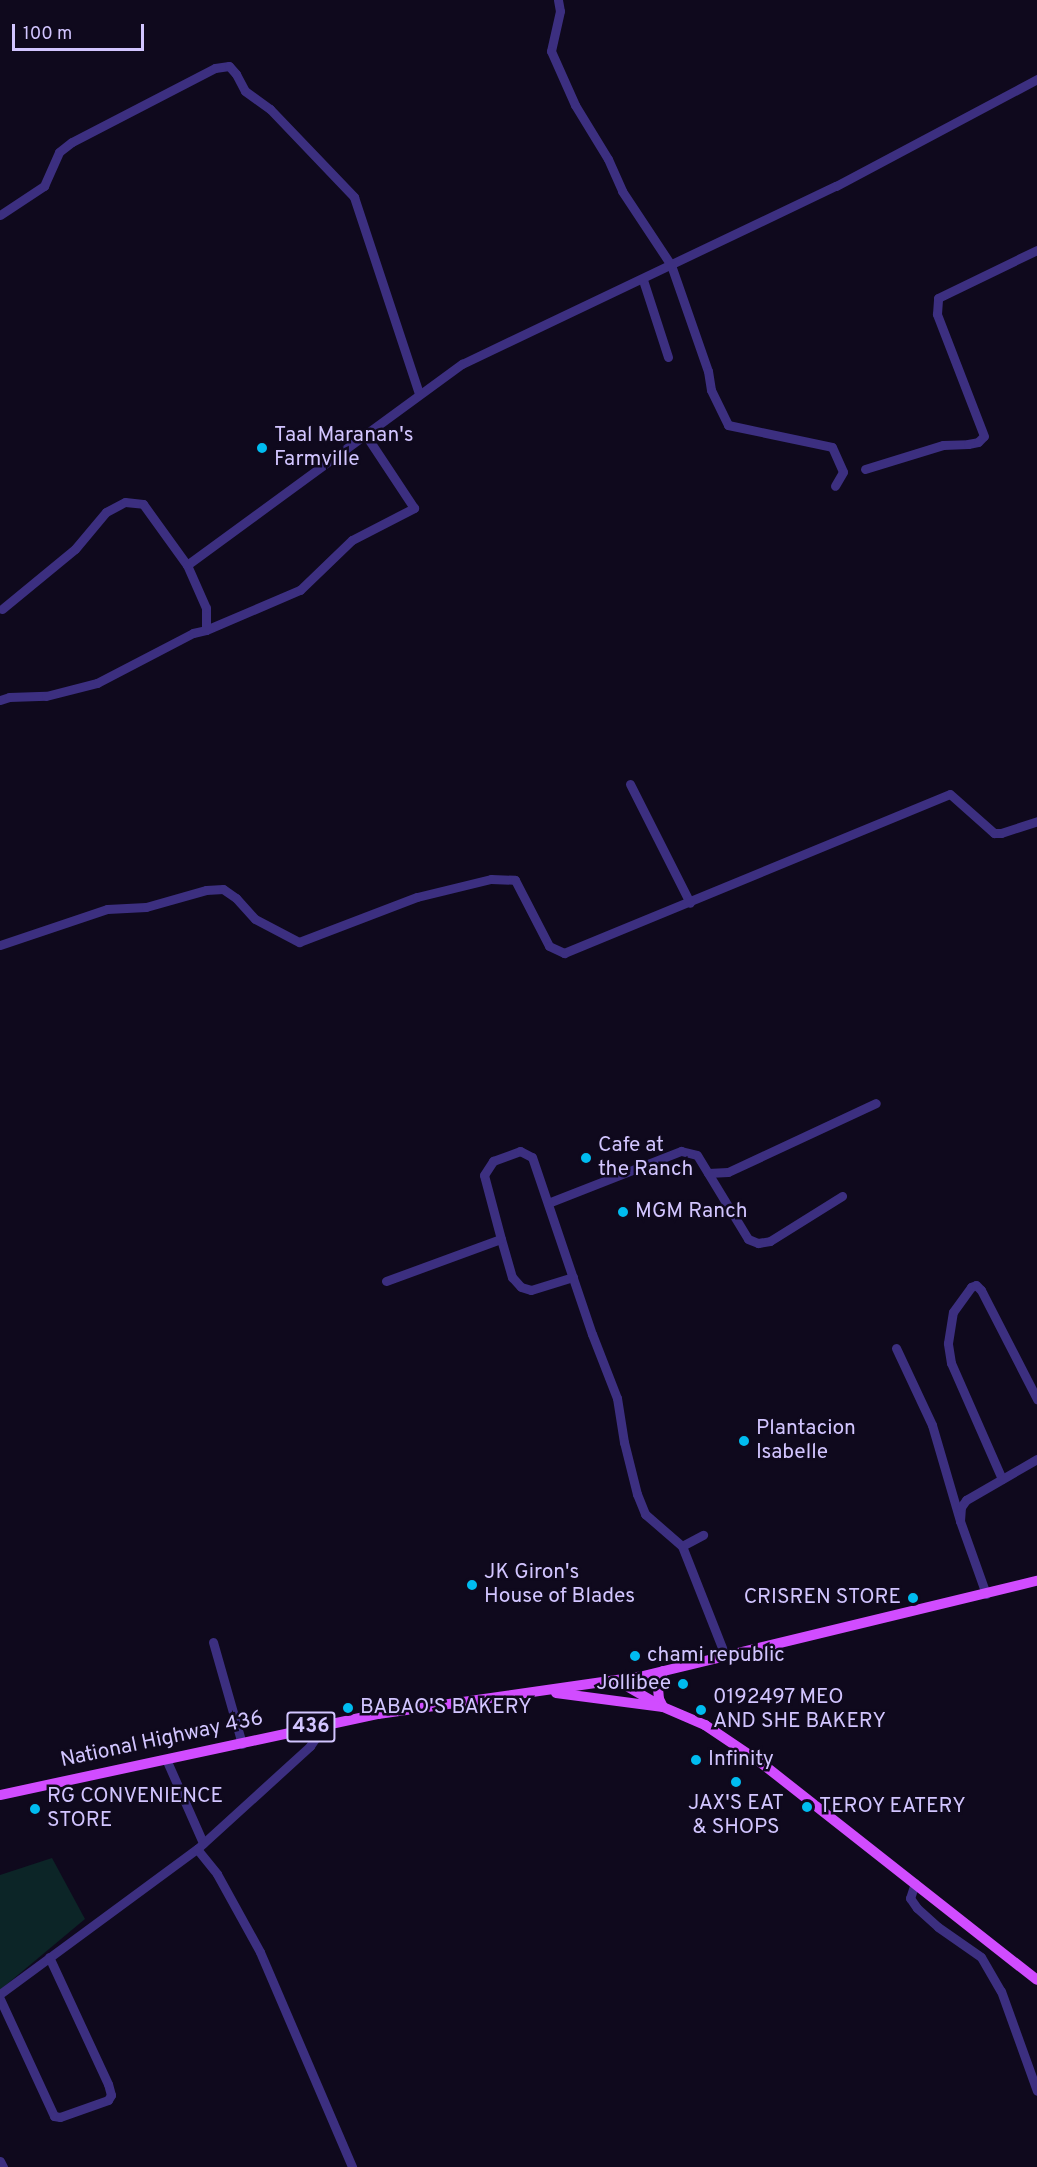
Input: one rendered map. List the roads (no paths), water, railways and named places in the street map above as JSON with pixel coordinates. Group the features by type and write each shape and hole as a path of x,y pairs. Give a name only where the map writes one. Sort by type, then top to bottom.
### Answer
{"main road":[{"name":"National Highway 436","path":"0,1794 378,1714 542,1692 663,1671 1037,1581"},
{"path":"663,1671 658,1688 658,1699 663,1707"},
{"path":"616,1680 663,1707 705,1725 760,1762 1037,1980"},
{"path":"542,1692 663,1707"}],"street":[{"path":"558,0 560,11 551,51 576,105 608,159 622,191 671,265 708,371 711,390 728,425 832,447 843,472 835,486"},
{"path":"0,215 44,186 59,152 72,142 215,68 229,66 245,91 270,109 354,197 419,394"},
{"path":"187,565 462,364 643,280 836,186 1037,80"},
{"path":"865,469 943,445 978,442 984,436 937,314 938,298 1037,250"},
{"path":"643,280 668,357"},
{"path":"0,700 9,697 46,696 97,683 193,633 206,630 300,590 352,540 414,508 365,434"},
{"path":"2,609 75,549 106,512 125,502 143,504 187,565 206,608 206,630"},
{"path":"630,784 690,903"},
{"path":"0,945 107,909 146,908 206,890 223,889 236,898 255,919 299,942 417,897 491,879 515,880 549,946 564,953 950,794 994,833 1001,833 1037,821"},
{"path":"708,1173 728,1172 876,1103"},
{"path":"573,1277 531,1290 521,1287 512,1276 484,1175 494,1161 520,1151 532,1157 617,1398 624,1442 645,1514 682,1546 725,1656"},
{"path":"548,1203 681,1151 697,1155 748,1239 758,1243 770,1241 842,1196"},
{"path":"386,1281 501,1239"},
{"path":"1002,1479 951,1363 948,1343 953,1312 971,1287 976,1286 981,1290 1037,1399"},
{"path":"896,1348 932,1425 960,1521 986,1594"},
{"path":"960,1521 961,1507 966,1500 1037,1459"},
{"path":"682,1546 703,1535"},
{"path":"213,1642 242,1744"},
{"path":"0,1994 200,1846 310,1746 316,1737 315,1726"},
{"path":"166,1759 200,1846 260,1952 351,2167"},
{"path":"915,1883 910,1898 917,1908 938,1927 981,1957 1001,1991 1037,2091"},
{"path":"0,1999 54,2116 60,2117 108,2100 111,2095 108,2084 49,1957"},
{"path":"0,2161 3,2167"}],"place":[{"name":"Taal Maranan's Farmville","path":"262,448"},
{"name":"Cafe at the Ranch","path":"586,1158"},
{"name":"MGM Ranch","path":"623,1212"},
{"name":"Plantacion Isabelle","path":"744,1441"},
{"name":"JK Giron's House of Blades","path":"472,1585"},
{"name":"CRISREN STORE","path":"913,1598"},
{"name":"chami republic","path":"635,1656"},
{"name":"Jollibee","path":"683,1684"},
{"name":"BABAO'S BAKERY","path":"348,1708"},
{"name":"0192497 MEO AND SHE BAKERY","path":"701,1710"},
{"name":"Infinity","path":"696,1760"},
{"name":"JAX'S EAT & SHOPS","path":"736,1782"},
{"name":"TEROY EATERY","path":"807,1807"},
{"name":"RG CONVENIENCE STORE","path":"35,1809"}]}
